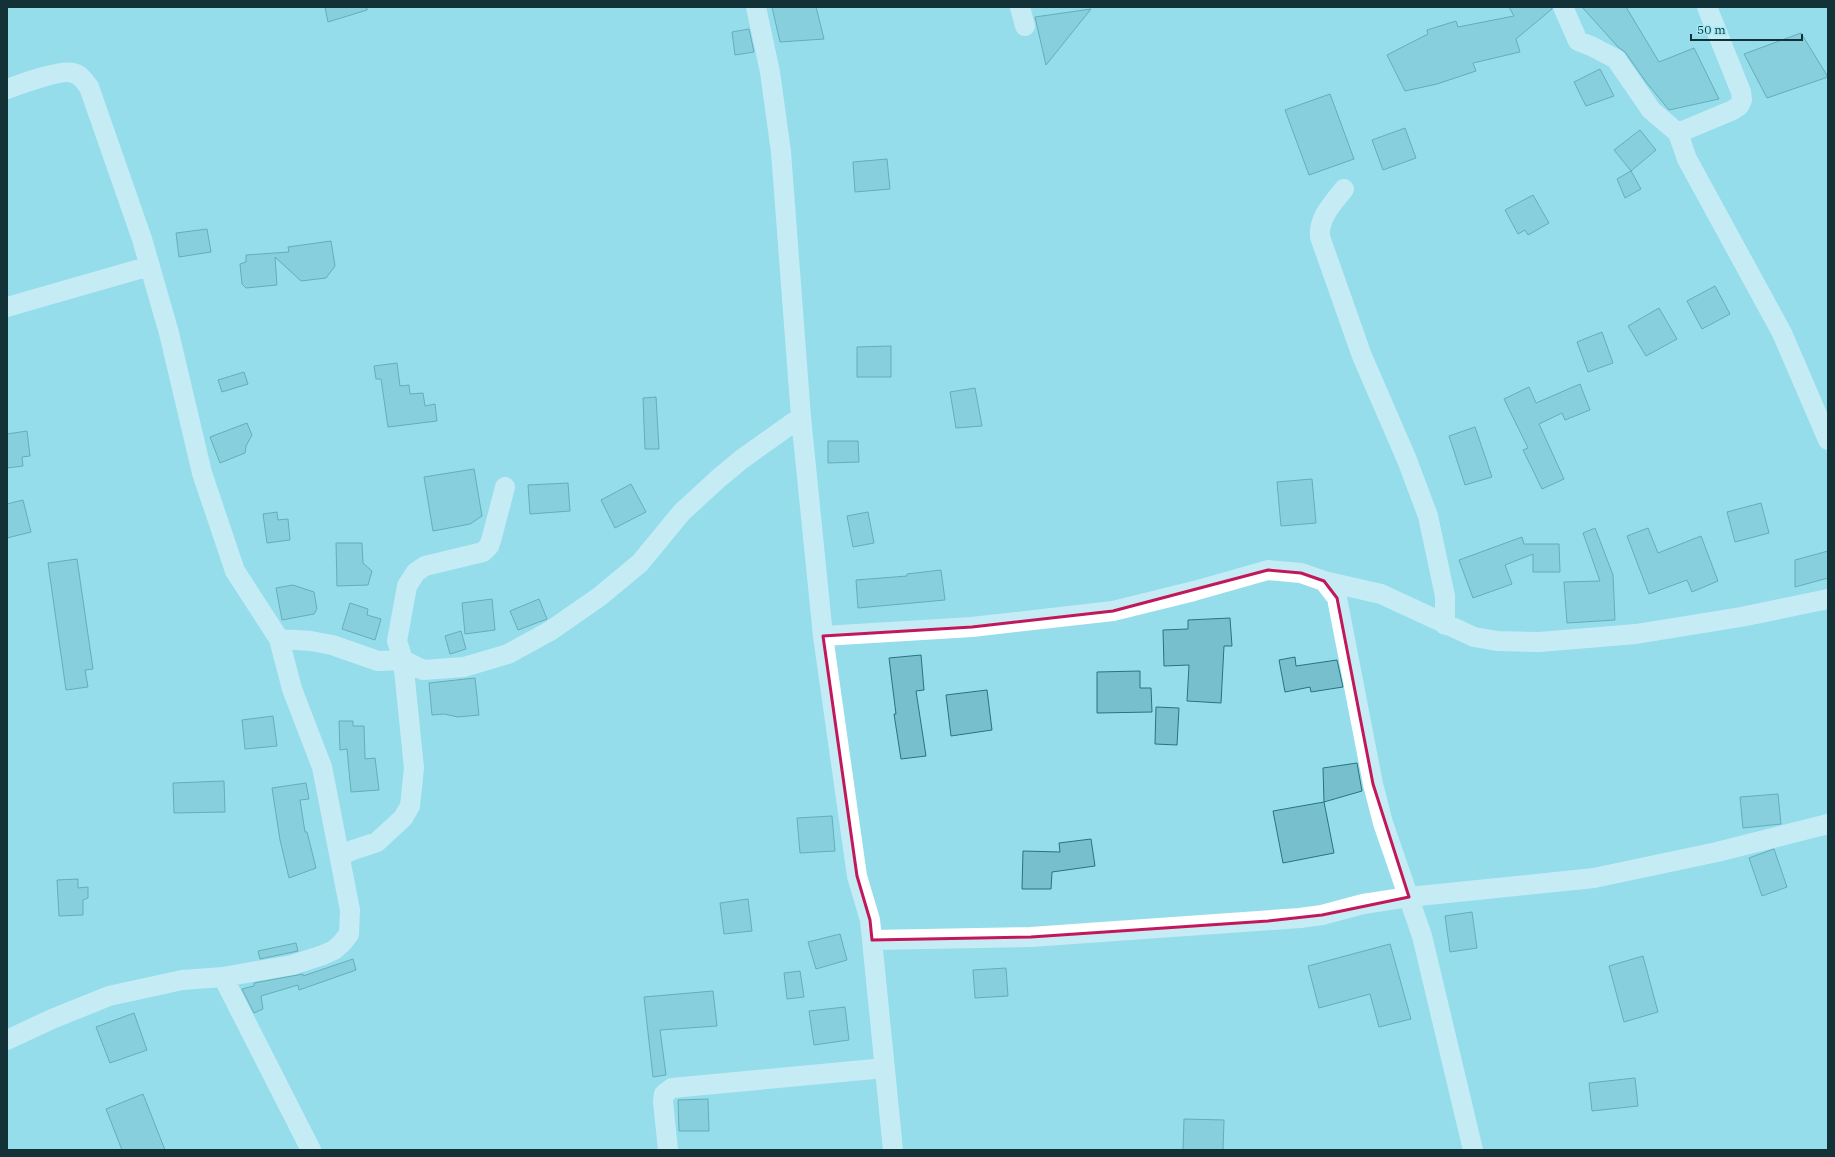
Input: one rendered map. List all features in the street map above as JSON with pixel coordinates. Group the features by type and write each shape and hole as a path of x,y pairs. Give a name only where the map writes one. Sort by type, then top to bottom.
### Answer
{"street":[{"path":"756,7 770,72 781,152 801,417 823,636 857,876 870,920 893,1150"},
{"path":"1020,7 1025,26"},
{"path":"1563,7 1578,41 1592,46 1616,60 1651,110 1678,133 1687,159 1782,333 1828,440"},
{"path":"1678,133 1733,110 1739,106 1742,100 1739,85 1707,7"},
{"path":"7,89 63,72 73,72 81,77 89,87 150,266 169,333 202,473 236,571 279,639 292,689 322,767 350,910 349,934 342,943 323,956 292,965 224,977 182,980 109,996 52,1019 7,1040"},
{"path":"1344,189 1331,205 1319,228 1320,237 1362,356 1407,460 1428,516 1445,596 1445,625"},
{"path":"7,307 150,266"},
{"path":"279,639 311,641 332,645 378,661 402,660 423,670 464,667 508,654 550,631 599,597 640,563 682,512 714,483 742,459 801,417"},
{"path":"340,856 377,842 403,818 410,806 414,768 402,660 396,641 407,586 416,572 424,566 483,552 490,546 505,487"},
{"path":"823,636 972,626 1113,611 1194,591 1268,570 1301,573 1324,581 1382,594 1445,625 1474,637 1497,641 1554,641 1636,634 1741,617 1828,599"},
{"path":"1324,581 1337,598 1373,784 1383,823 1422,936 1473,1150"},
{"path":"872,940 1031,937 1268,921 1322,915 1363,904 1409,897 1594,878 1717,852 1828,824"},
{"path":"224,977 311,1150"},
{"path":"668,1150 663,1101 664,1094 672,1088 884,1068"}],"highlighted area":[{"path":"1268,570 1301,573 1324,581 1337,598 1373,784 1409,897 1322,915 1268,921 1031,937 872,940 870,920 857,876 823,636 972,627 1113,611"}],"building":[{"path":"325,7 367,7 367,10 328,22"},
{"path":"772,7 816,7 824,39 780,42"},
{"path":"1509,7 1552,7 1552,9 1516,39 1520,52 1473,63 1476,71 1437,84 1405,91 1387,55 1428,34 1427,30 1456,21 1458,27 1514,16"},
{"path":"1582,7 1626,7 1659,62 1694,48 1719,99 1669,110 1646,82 1625,52 1618,47"},
{"path":"1091,9 1046,65 1035,17"},
{"path":"749,29 754,52 735,55 732,32"},
{"path":"1801,33 1828,77 1767,98 1744,54"},
{"path":"1600,69 1614,96 1586,106 1574,82"},
{"path":"1330,94 1354,159 1309,175 1285,110"},
{"path":"1405,128 1416,158 1383,170 1372,140"},
{"path":"1640,130 1656,150 1631,171 1614,150"},
{"path":"887,159 890,189 855,192 853,162"},
{"path":"1631,171 1641,189 1625,198 1617,179"},
{"path":"1533,195 1549,223 1528,235 1525,230 1518,234 1505,210"},
{"path":"207,229 211,252 179,257 176,233"},
{"path":"331,241 335,266 326,278 301,281 275,257 277,285 246,288 242,284 240,264 246,262 246,255 289,252 288,247"},
{"path":"1715,286 1730,314 1702,329 1687,301"},
{"path":"1659,308 1677,339 1646,356 1628,326"},
{"path":"1602,332 1613,363 1588,372 1577,342"},
{"path":"891,346 891,377 857,377 857,347"},
{"path":"397,363 400,386 409,385 410,394 423,393 425,406 435,404 437,421 388,427 381,379 376,379 374,366"},
{"path":"244,372 248,384 222,392 218,380"},
{"path":"1580,384 1590,410 1565,420 1562,413 1539,424 1564,479 1542,489 1523,450 1528,448 1504,399 1529,387 1536,403"},
{"path":"975,388 982,426 956,428 950,392"},
{"path":"656,397 659,449 645,449 643,398"},
{"path":"247,423 252,435 246,446 245,453 220,463 210,437"},
{"path":"1475,427 1492,477 1465,485 1449,436"},
{"path":"27,431 30,456 22,457 23,466 7,468 7,434"},
{"path":"828,441 858,441 859,462 828,463"},
{"path":"474,469 482,516 470,524 433,531 424,477"},
{"path":"1312,479 1316,523 1281,526 1277,482"},
{"path":"568,483 570,511 530,514 528,485"},
{"path":"631,484 646,512 615,528 601,500"},
{"path":"23,500 31,532 7,538 7,504"},
{"path":"1761,503 1769,533 1735,542 1727,512"},
{"path":"277,512 278,520 288,519 290,540 267,543 263,514"},
{"path":"868,512 874,543 853,547 847,516"},
{"path":"1595,528 1613,575 1615,620 1567,623 1564,582 1600,581 1583,533"},
{"path":"1648,528 1658,553 1701,536 1718,581 1692,592 1687,580 1649,594 1627,536"},
{"path":"1522,537 1524,544 1559,544 1560,572 1533,572 1533,554 1505,565 1512,584 1473,598 1459,560"},
{"path":"336,543 362,543 363,563 372,571 368,585 337,586"},
{"path":"1828,551 1828,578 1795,587 1795,560"},
{"path":"77,559 93,669 85,670 88,687 66,690 48,563"},
{"path":"941,570 945,600 858,608 856,580 907,576 907,574"},
{"path":"293,585 314,592 317,609 314,614 282,620 276,588"},
{"path":"492,599 495,630 465,634 462,603"},
{"path":"539,599 547,619 518,630 510,611"},
{"path":"350,603 368,609 367,615 381,619 375,640 342,629"},
{"path":"1230,618 1232,646 1224,646 1221,703 1187,701 1189,665 1164,666 1163,630 1188,629 1188,620"},
{"path":"461,631 466,649 450,654 445,636"},
{"path":"921,655 924,690 916,691 926,756 901,759 894,714 896,714 889,658"},
{"path":"1295,657 1296,666 1337,660 1343,687 1311,692 1310,687 1285,692 1279,660"},
{"path":"1140,671 1140,688 1151,688 1152,712 1097,713 1097,672"},
{"path":"475,678 479,715 458,717 444,714 432,715 429,683"},
{"path":"987,690 992,730 951,736 946,695"},
{"path":"1156,707 1179,708 1177,745 1155,744"},
{"path":"273,716 277,746 245,749 242,720"},
{"path":"339,721 353,721 353,726 364,726 365,759 375,758 379,790 351,792 347,749 340,750"},
{"path":"1357,763 1362,791 1324,802 1323,768"},
{"path":"224,781 225,812 174,813 173,783"},
{"path":"306,783 309,799 300,800 305,832 307,832 316,868 289,878 280,840 272,788"},
{"path":"1778,794 1781,824 1743,828 1740,797"},
{"path":"1324,802 1334,853 1283,863 1273,811"},
{"path":"832,816 835,851 800,853 797,818"},
{"path":"1091,839 1095,866 1052,872 1051,889 1022,889 1023,851 1060,852 1059,843"},
{"path":"1774,849 1787,887 1762,896 1749,858"},
{"path":"78,879 78,888 88,887 88,898 83,900 83,915 59,916 57,880"},
{"path":"748,899 752,931 724,934 720,903"},
{"path":"1472,912 1477,948 1450,952 1445,916"},
{"path":"840,934 847,960 816,969 808,942"},
{"path":"296,943 298,951 260,959 258,951"},
{"path":"1390,944 1411,1019 1379,1027 1370,994 1319,1008 1308,966"},
{"path":"1643,956 1658,1012 1624,1022 1609,966"},
{"path":"353,959 356,970 299,990 298,985 261,996 263,1009 254,1013 242,989 254,986 254,983 303,974 303,976"},
{"path":"1006,968 1008,996 975,998 973,970"},
{"path":"800,971 804,997 787,999 784,973"},
{"path":"713,991 717,1026 660,1030 666,1075 653,1077 644,997"},
{"path":"845,1007 849,1040 814,1045 809,1011"},
{"path":"134,1013 147,1050 110,1063 96,1027"},
{"path":"1635,1078 1638,1106 1592,1111 1589,1083"},
{"path":"143,1094 165,1150 122,1150 106,1109"},
{"path":"708,1099 709,1131 679,1131 678,1100"},
{"path":"1184,1119 1224,1120 1223,1150 1183,1150"}]}
